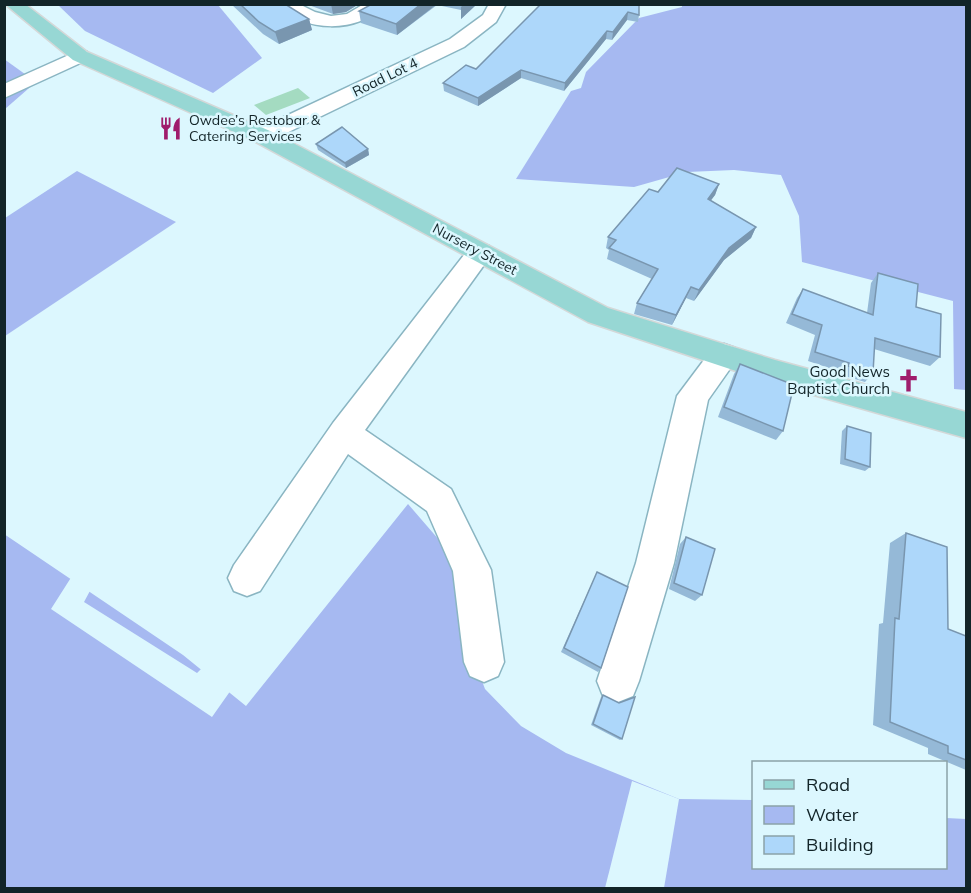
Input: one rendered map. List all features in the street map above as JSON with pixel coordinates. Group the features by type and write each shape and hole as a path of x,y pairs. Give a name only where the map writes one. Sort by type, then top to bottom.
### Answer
{"main road":[{"name":"Nursery Street","path":"12,4 80,56 262,136 598,315 724,356 966,425"}],"street":[{"path":"286,4 323,23 338,22 368,11 376,4"},
{"name":"Road Lot 4","path":"262,136 457,43 490,18 498,4"},
{"path":"4,92 80,56"},
{"path":"247,578 344,433 480,252"},
{"path":"618,681 656,563 693,396 724,356"},
{"path":"344,433 439,500 472,570 484,662"}],"green space":[{"path":"298,88 310,98 266,115 254,105"}],"water":[{"path":"682,4 966,5 966,390 954,389 953,301 802,262 799,216 781,175 734,170 687,172 634,187 516,179 571,91 581,88 586,72 639,18 682,7"},
{"path":"58,5 218,5 262,58 213,93 85,31"},
{"path":"4,59 36,82 5,109 4,109"},
{"path":"77,171 176,222 5,336 5,218"},
{"path":"408,504 440,541 456,580 468,644 485,689 521,726 566,753 679,799 752,800 752,869 947,869 947,818 966,819 966,888 5,888 4,534 183,655 246,706"}],"pier":[{"path":"72,576 91,589 84,602 197,673 203,667 231,690 212,717 51,609"},
{"path":"632,781 679,799 664,888 605,888"}],"building":[{"path":"240,4 285,4 309,19 275,32 259,22"},
{"path":"372,4 421,4 396,24 359,11"},
{"path":"541,4 639,4 639,15 628,12 613,32 607,31 565,83 521,70 478,98 443,83 466,65 476,69"},
{"path":"342,127 368,149 345,163 316,144"},
{"path":"677,168 719,184 708,199 756,227 729,248 699,290 691,287 676,315 637,303 658,269 609,248 616,240 608,237 649,189 658,192"},
{"path":"878,273 918,284 916,307 941,314 940,357 875,338 873,373 848,366 849,363 815,352 822,325 792,314 803,289 873,315"},
{"path":"740,364 794,385 783,431 724,407"},
{"path":"847,426 871,433 870,467 845,459"},
{"path":"906,533 947,547 948,629 966,636 966,760 948,753 948,746 890,722 895,618 899,619"},
{"path":"686,537 715,549 702,595 674,583"},
{"path":"597,572 628,587 601,668 564,648"},
{"path":"603,695 619,703 635,697 622,739 593,724"}],"place":[{"name":"Owdee’s Restobar & Catering Services","path":"171,128"},
{"name":"Good News Baptist Church","path":"908,380"}]}
